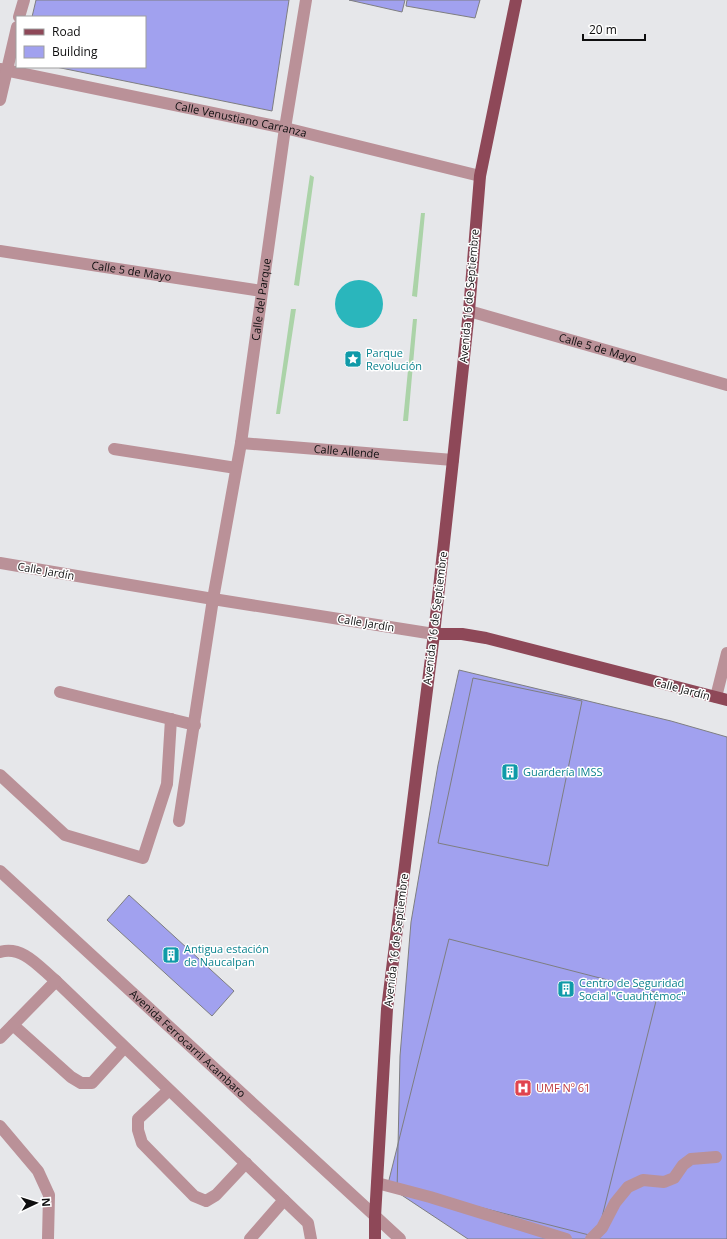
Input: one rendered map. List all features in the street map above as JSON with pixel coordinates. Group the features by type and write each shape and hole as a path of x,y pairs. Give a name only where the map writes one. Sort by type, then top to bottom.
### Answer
{"main road":[{"name":"Avenida 16 de Septiembre","path":"375,1239 387,1009 434,634 469,311 480,176 516,0"},
{"name":"Calle Jardín","path":"434,634 462,634 486,638 721,699"}],"street":[{"path":"20,16 24,0"},
{"name":"Calle del Parque","path":"179,821 195,725 213,599 241,443 285,128 306,0"},
{"path":"0,100 3,70 16,31"},
{"name":"Calle Venustiano Carranza","path":"3,70 285,128 480,176"},
{"name":"Calle 5 de Mayo","path":"0,252 262,292"},
{"name":"Calle 5 de Mayo","path":"469,311 727,385"},
{"name":"Calle Allende","path":"241,443 453,460"},
{"path":"114,449 236,468"},
{"name":"Calle Jardín","path":"0,563 434,634"},
{"path":"721,699 727,653"},
{"path":"60,692 195,725"},
{"path":"0,775 65,835 143,858 167,784 171,719"},
{"name":"Avenida Ferrocarril Acambaro","path":"0,871 400,1239"},
{"path":"0,952 11,949 23,953 56,981 124,1048 308,1223 311,1239"},
{"path":"0,1038 56,981"},
{"path":"13,1025 71,1077 81,1083 92,1083 124,1048"},
{"path":"169,1090 138,1119 138,1130 142,1143 194,1196 206,1201 216,1195 246,1163"},
{"path":"0,1126 38,1171 49,1195 48,1239"},
{"path":"591,1239 602,1228 615,1203 628,1187 643,1180 664,1182 674,1178 683,1165 691,1159 716,1157"},
{"path":"378,1183 430,1197 566,1239"},
{"path":"250,1239 284,1200"}],"green space":[{"path":"310,175 314,177 299,286 294,285"},
{"path":"421,213 425,213 417,297 412,296"},
{"path":"291,309 296,309 280,414 276,414"},
{"path":"413,319 417,319 408,421 403,421"}],"water":[{"path":"354,280 364,280 376,287 383,299 383,309 376,321 364,328 354,328 346,324 339,317 335,309 335,299 339,291 346,284"}],"building":[{"path":"36,0 289,0 272,111 61,68 146,68 146,16 32,16"},
{"path":"349,0 405,0 402,12"},
{"path":"407,0 480,0 475,18 406,6"},
{"name":"Centro de Seguridad Social \"Cuauhtémoc\"","path":"459,670 671,721 727,737 727,1239 468,1239 397,1192 400,1056 411,922 438,765"},
{"name":"Guardería IMSS","path":"473,678 582,701 548,866 438,843"},
{"name":"Antigua estación de Naucalpan","path":"129,895 234,991 212,1016 107,920"},
{"name":"UMF Nº 61","path":"449,939 658,993 597,1237 388,1184"}],"place":[{"name":"Parque Revolución","path":"353,359"},
{"name":"Guardería IMSS","path":"510,772"},
{"name":"Antigua estación de Naucalpan","path":"171,955"},
{"name":"Centro de Seguridad Social \"Cuauhtémoc\"","path":"566,989"},
{"name":"UMF Nº 61","path":"523,1088"}]}
